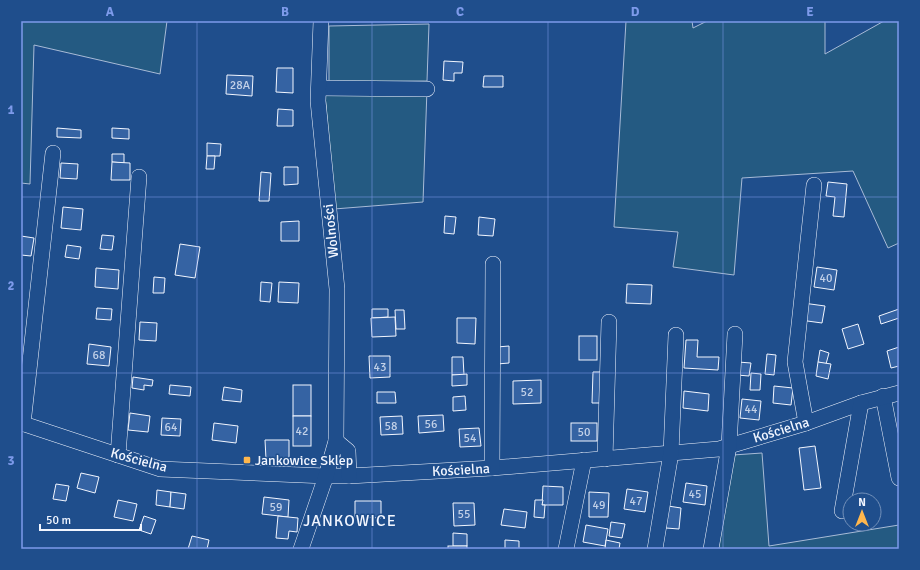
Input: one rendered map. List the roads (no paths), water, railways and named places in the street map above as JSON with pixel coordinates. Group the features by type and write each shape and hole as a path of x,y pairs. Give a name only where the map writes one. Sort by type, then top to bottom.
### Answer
{"street":[{"name":"Wolności","path":"300,549 326,476 336,441 336,289 318,101 321,21"},
{"path":"319,88 427,89"},
{"path":"22,424 53,153"},
{"path":"118,455 140,177"},
{"path":"806,423 795,362 814,185"},
{"path":"492,468 493,264"},
{"path":"605,459 609,322"},
{"path":"711,549 729,446 735,334"},
{"path":"655,549 671,453 676,336"},
{"name":"Kościelna","path":"22,424 160,469 349,476 492,468 719,449 806,423 861,402 899,393"},
{"path":"883,396 899,478"},
{"path":"845,492 861,402"},
{"path":"336,441 348,451 349,476"},
{"path":"566,549 584,460"}],"place":[{"name":"Jankowice Sklep","path":"247,460"}],"district":[{"name":"JANKOWICE","path":"350,521"}]}
